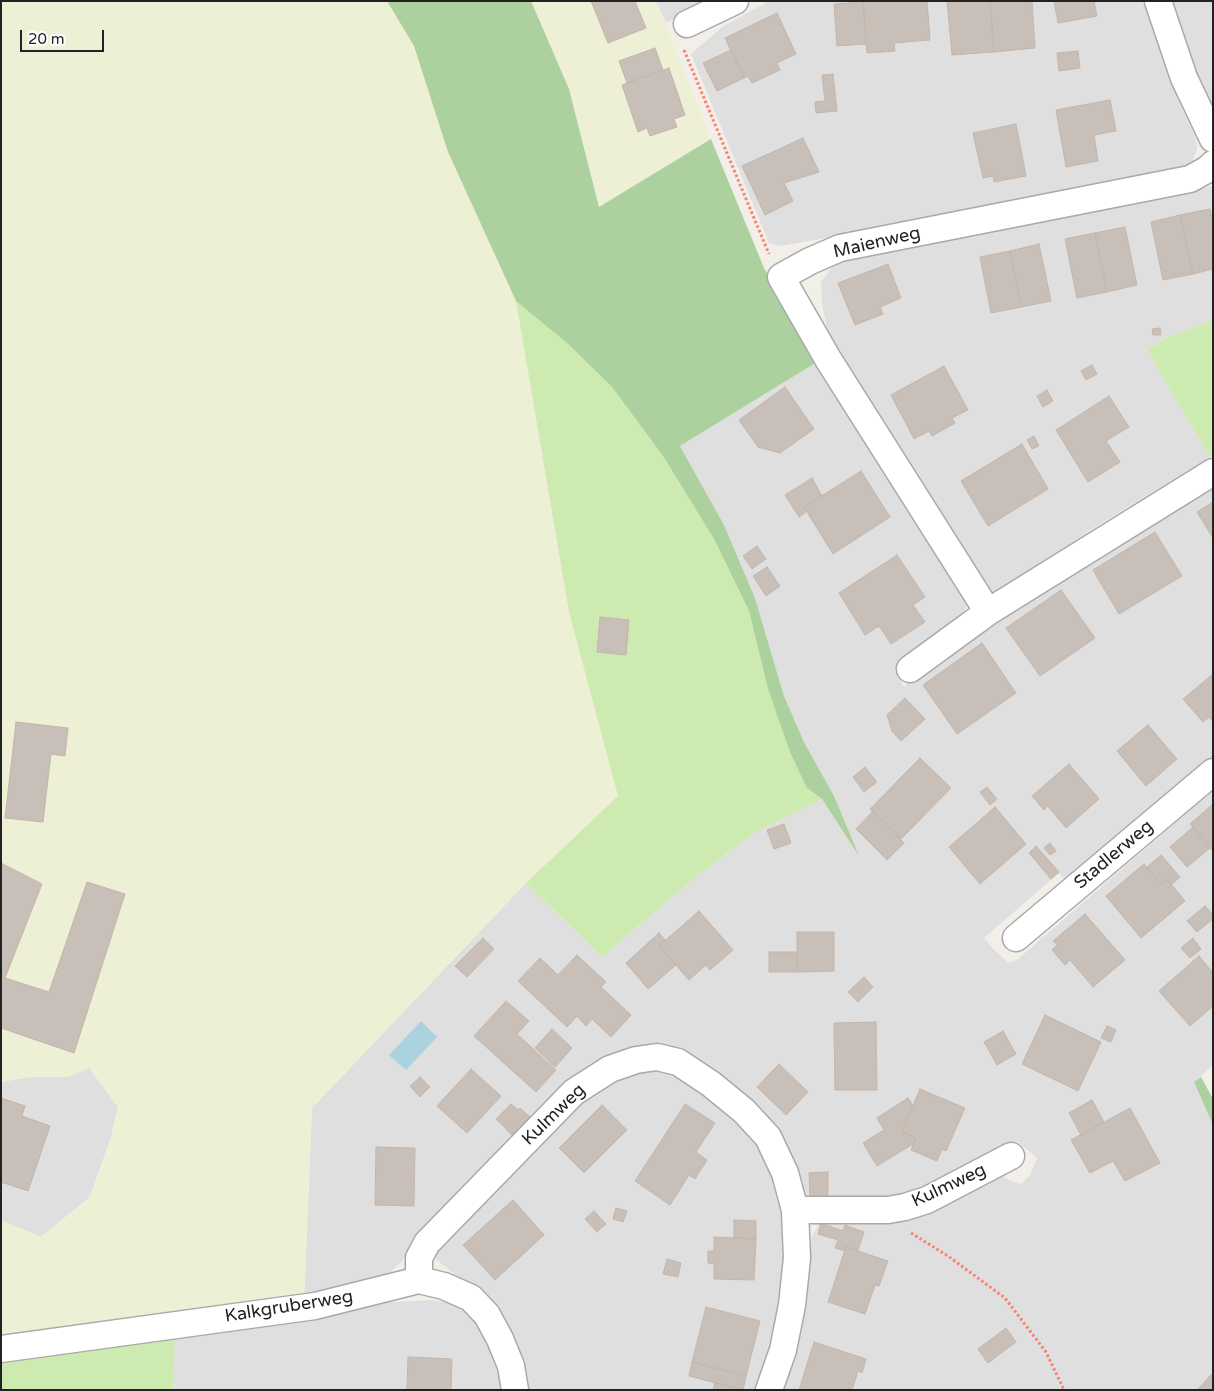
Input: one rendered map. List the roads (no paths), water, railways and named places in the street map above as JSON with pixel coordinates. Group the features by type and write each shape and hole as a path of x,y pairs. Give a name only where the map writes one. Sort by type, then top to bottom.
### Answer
{"street":[{"path":"687,24 735,1"},
{"path":"1158,1 1184,78 1213,139"},
{"name":"Maienweg","path":"988,612 828,359 781,277 810,261 840,248 1190,179 1213,164"},
{"path":"910,669 988,612 1213,472"},
{"name":"Stadlerweg","path":"1016,938 1213,772"},
{"name":"Kulmweg","path":"419,1280 419,1258 427,1243 574,1092 610,1069 636,1060 657,1057 678,1062 711,1084 744,1111 768,1137 785,1173 795,1210 797,1258 792,1305 783,1350 769,1390"},
{"name":"Kulmweg","path":"795,1210 888,1210 927,1200 1010,1156"},
{"name":"Kalkgruberweg","path":"1,1349 315,1306 419,1280 444,1286 471,1298 487,1316 500,1339 511,1366 514,1390"}],"water":[{"path":"421,1021 437,1037 406,1070 389,1055"}]}
